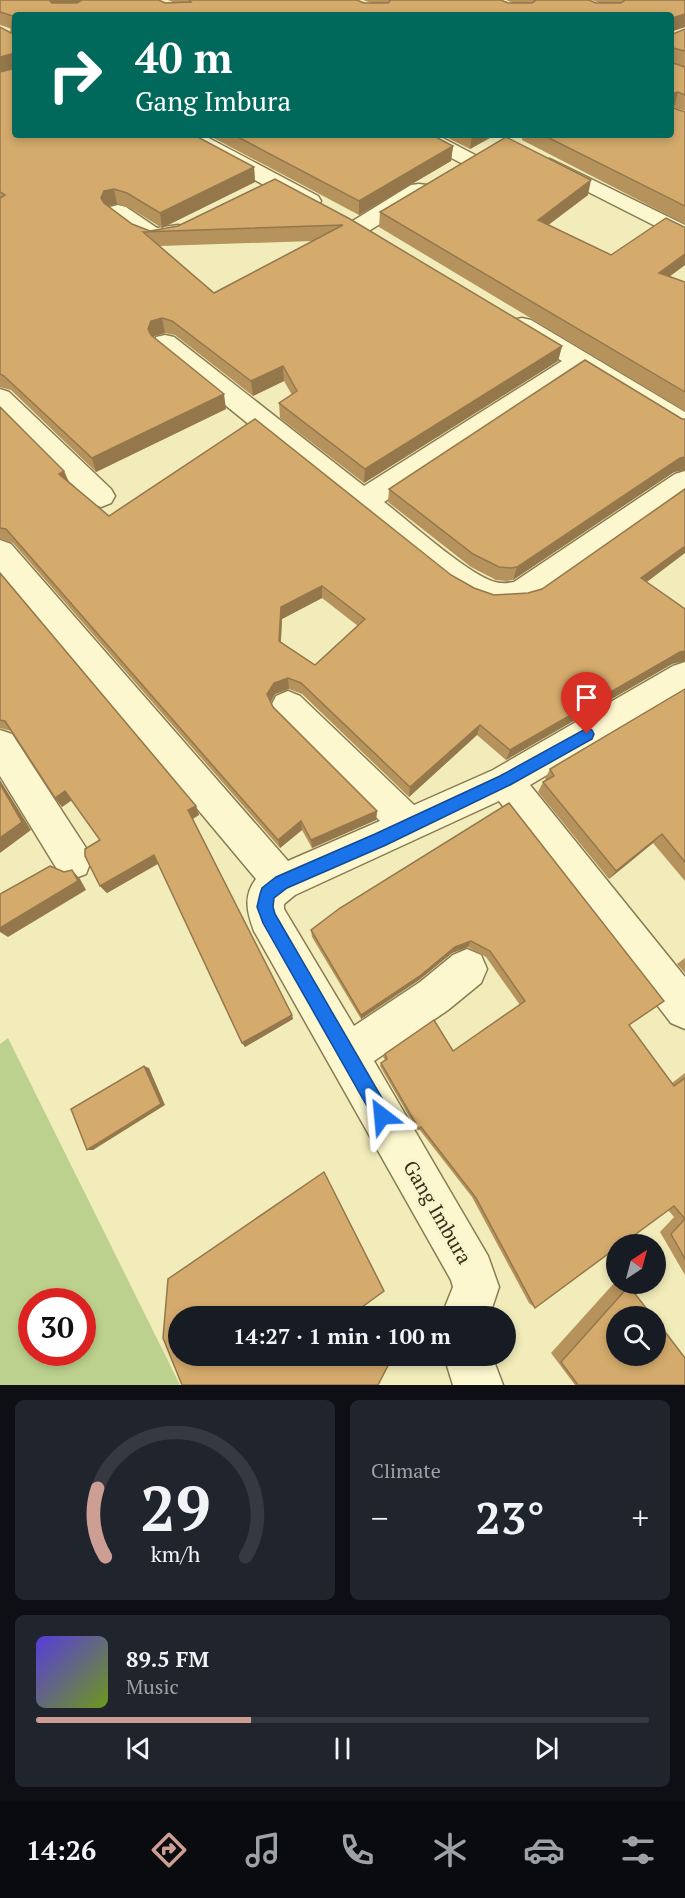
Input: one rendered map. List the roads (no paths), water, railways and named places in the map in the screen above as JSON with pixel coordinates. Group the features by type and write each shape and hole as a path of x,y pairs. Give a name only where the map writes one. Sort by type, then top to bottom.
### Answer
{"street":[{"path":"192,138 266,188 333,213 379,239"},
{"path":"359,227 478,155 430,138"},
{"path":"534,157 685,234"},
{"path":"118,212 148,233 159,237 168,236 197,223"},
{"path":"500,312 685,424"},
{"path":"165,343 441,564 475,586 506,597 525,591 685,481"},
{"path":"363,501 580,361"},
{"path":"0,398 101,496"},
{"path":"0,552 282,882 410,826 505,780 685,676"},
{"path":"288,706 410,826"},
{"path":"0,745 73,861"},
{"path":"505,780 685,1009"},
{"name":"Gang Imbura","path":"282,882 267,894 265,907 268,917 472,1272 476,1287 469,1306"},
{"path":"348,1055 434,996 467,969"},
{"path":"471,1366 478,1385"}]}
